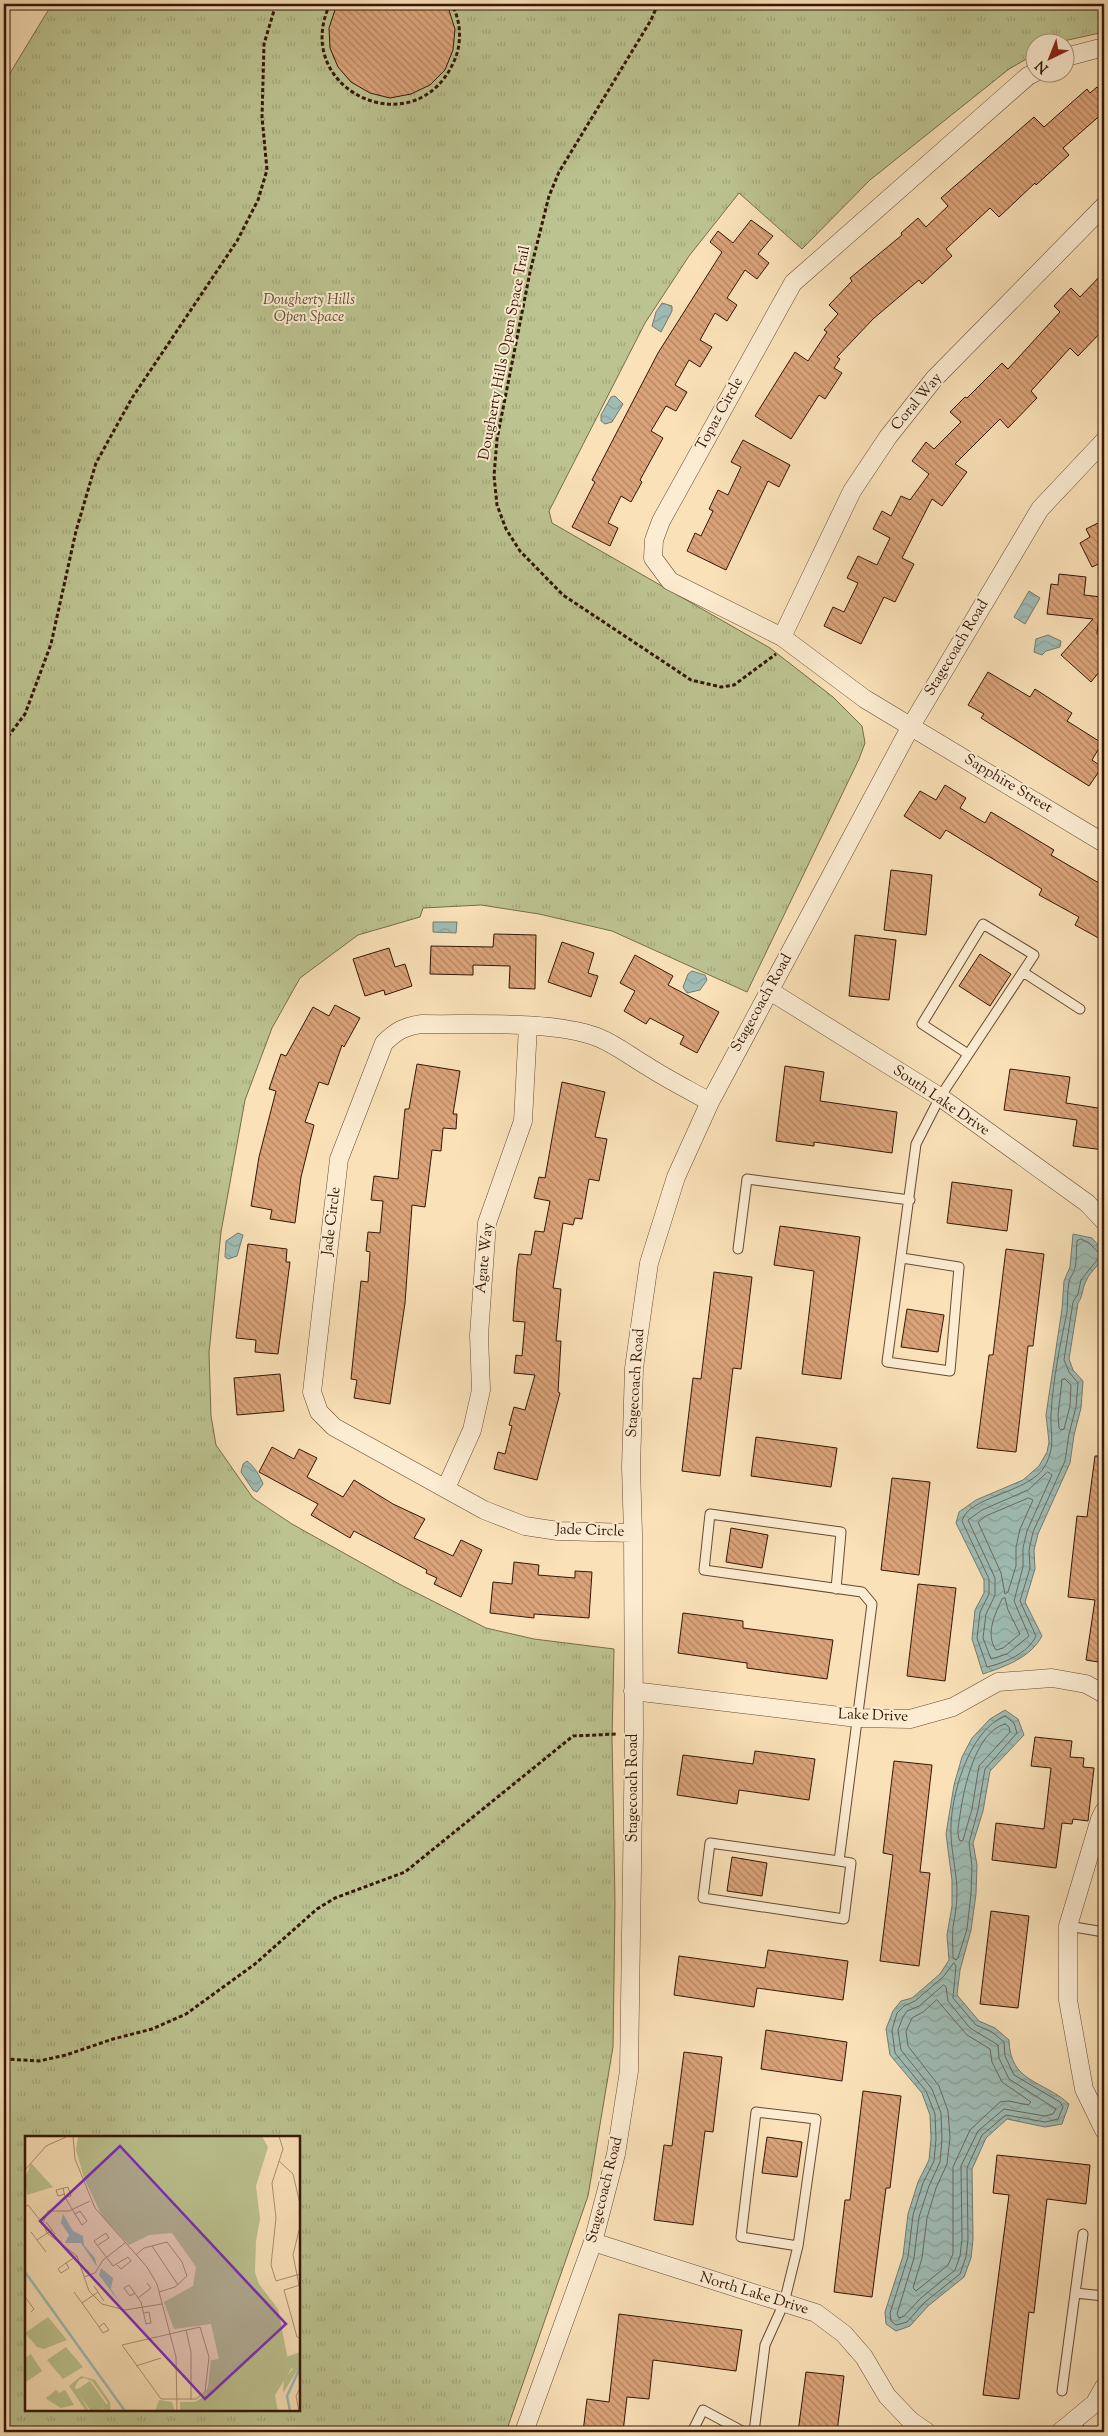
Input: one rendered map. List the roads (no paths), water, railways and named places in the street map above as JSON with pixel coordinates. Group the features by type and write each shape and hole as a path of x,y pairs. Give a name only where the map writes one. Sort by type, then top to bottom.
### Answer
{"street":[{"path":"1076,54 1104,47"},
{"name":"Topaz Circle","path":"911,726 865,699 782,637 670,581 653,558 654,540 661,522 793,283 1026,78"},
{"name":"Coral Way","path":"782,637 852,491 888,437 934,379 1104,206"},
{"name":"Stagecoach Road","path":"524,2432 593,2242 616,2154 630,2071 634,1733 632,1691 634,1533 631,1467 634,1368 649,1263 676,1177 710,1102 911,726 1040,509 1104,441"},
{"name":"Sapphire Street","path":"911,726 1104,842"},
{"name":"South Lake Drive","path":"770,992 940,1097 1087,1203 1104,1221"},
{"name":"Jade Circle","path":"634,1533 558,1531 524,1526 484,1510 334,1427 319,1412 312,1392 339,1159 376,1058 384,1043 395,1032 406,1026 422,1024 528,1026 569,1030 597,1037 621,1049 648,1067 710,1102"},
{"name":"Agate Way","path":"446,1488 472,1430 481,1390 479,1335 487,1222 523,1121 528,1026"},
{"name":"Lake Drive","path":"632,1691 857,1718 910,1719 952,1708 998,1682 1052,1678 1086,1684 1104,1694"},
{"path":"1104,1812 1100,1819 1068,1926 1068,2000 1084,2089 1104,2130"},
{"name":"North Lake Drive","path":"593,2242 816,2313 844,2334 864,2357 887,2396 911,2421 927,2432"},
{"path":"1060,2432 1078,2427 1104,2387"}],"lane":[{"path":"902,1258 959,1267 950,1371 888,1362 916,1144 940,1097 1034,956 983,924 922,1024 968,1054"},
{"path":"1023,972 1080,1009"},
{"path":"738,1249 747,1179 910,1200"},
{"path":"836,1589 840,1532 710,1514 704,1570 836,1589 862,1592 872,1604 839,1862"},
{"path":"710,1843 839,1862 850,1863 844,1919 703,1898 710,1843"},
{"path":"1068,1926 1104,1932"},
{"path":"754,2432 765,2345 784,2303 798,2246 816,2119 756,2112 741,2237 798,2246"},
{"path":"1062,2391 1083,2234"},
{"path":"1075,2293 1104,2296"},
{"path":"692,2432 703,2410 744,2432"}],"water":[{"path":"662,303 672,306 672,311 661,332 652,326 656,312"},
{"path":"615,396 623,404 612,422 605,424 601,421 601,415 611,397"},
{"path":"1029,591 1040,598 1025,624 1014,617"},
{"path":"1048,635 1061,641 1060,647 1046,651 1042,655 1034,652 1036,639"},
{"path":"433,922 457,922 456,933 433,932"},
{"path":"692,971 705,975 707,980 700,990 687,993 683,987 688,974"},
{"path":"238,1233 243,1235 237,1256 228,1259 225,1257 226,1241"},
{"path":"1073,1234 1092,1238 1104,1252 1101,1260 1086,1281 1078,1303 1069,1359 1073,1370 1083,1381 1081,1408 1074,1435 1070,1463 1038,1534 1034,1550 1035,1569 1025,1602 1042,1636 1037,1644 1024,1656 983,1674 972,1639 975,1610 984,1593 984,1580 956,1523 959,1512 976,1500 1023,1480 1039,1466 1047,1452 1049,1442 1046,1415 1062,1309 1064,1281 1070,1267"},
{"path":"247,1461 256,1471 263,1484 257,1492 253,1490 241,1472 243,1464"},
{"path":"1005,1710 1018,1719 1024,1735 990,1771 983,1811 973,1843 977,1865 976,1894 971,1930 960,1970 957,1995 979,2021 995,2028 1009,2040 1015,2065 1022,2073 1069,2104 1062,2124 1045,2127 1007,2119 986,2138 972,2169 973,2239 971,2258 964,2277 928,2306 910,2326 896,2331 886,2324 885,2312 903,2256 908,2214 918,2182 929,2160 931,2139 930,2115 922,2093 890,2055 886,2029 893,2011 901,2001 912,1998 940,1974 949,1960 947,1935 952,1906 952,1880 946,1834 954,1785 962,1757 972,1738 990,1719"}],"park label":[{"name":"Dougherty Hills Open Space","path":"309,308"}]}
